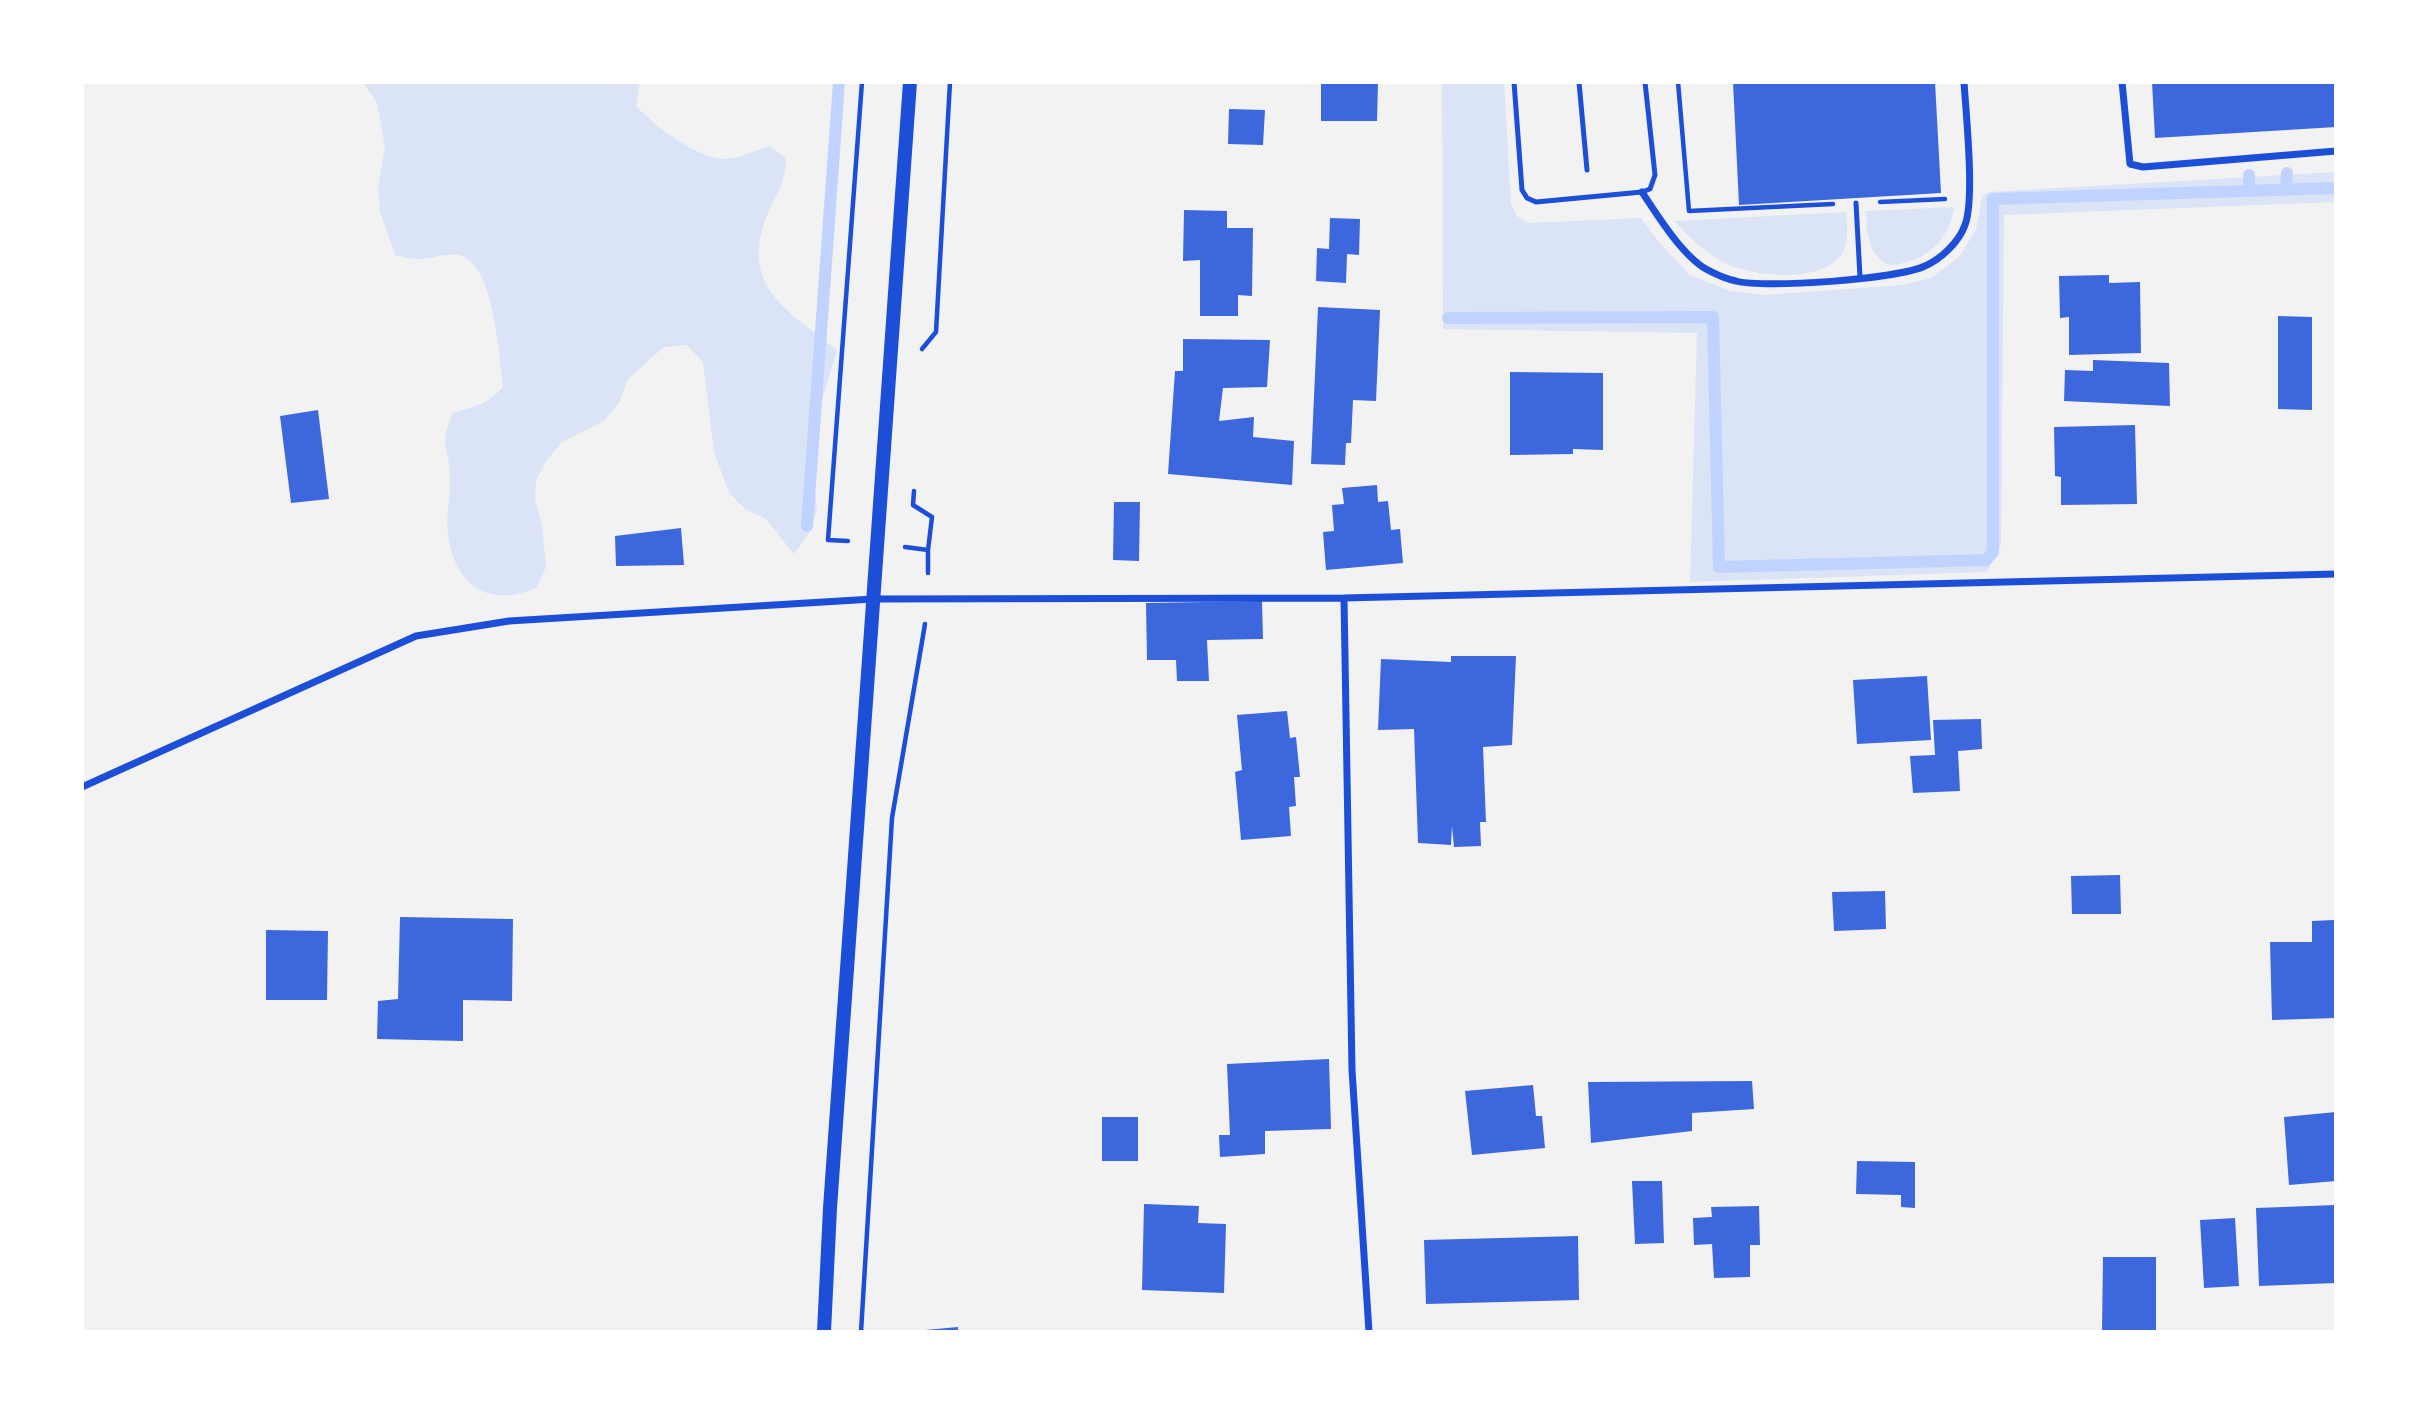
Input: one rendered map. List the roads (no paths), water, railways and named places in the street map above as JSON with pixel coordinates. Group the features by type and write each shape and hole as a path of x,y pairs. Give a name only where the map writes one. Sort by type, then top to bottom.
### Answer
{"main road":[{"path":"824,1332 830,1208 909,82"}],"street":[{"path":"1642,192 1663,224 1704,268 1736,282 1763,284 1860,277 1924,267 1947,252 1966,225 1969,177 1964,82"},
{"path":"2122,82 2130,163 2143,167 2336,151"},
{"path":"82,787 416,636 509,621 873,599 1344,598 2336,574"},
{"path":"1344,598 1352,1070 1369,1332"}],"lane":[{"path":"1514,82 1522,190 1527,198 1536,202 1650,189 1655,174 1645,82"},
{"path":"1579,82 1587,170"},
{"path":"1856,203 1860,277"}],"waterway":[{"path":"807,526 839,82"},
{"path":"2286,190 2287,173"},
{"path":"2249,175 2249,191"},
{"path":"1448,318 1713,317 1719,567 1986,560 1993,552 1993,199 2336,188"}]}
